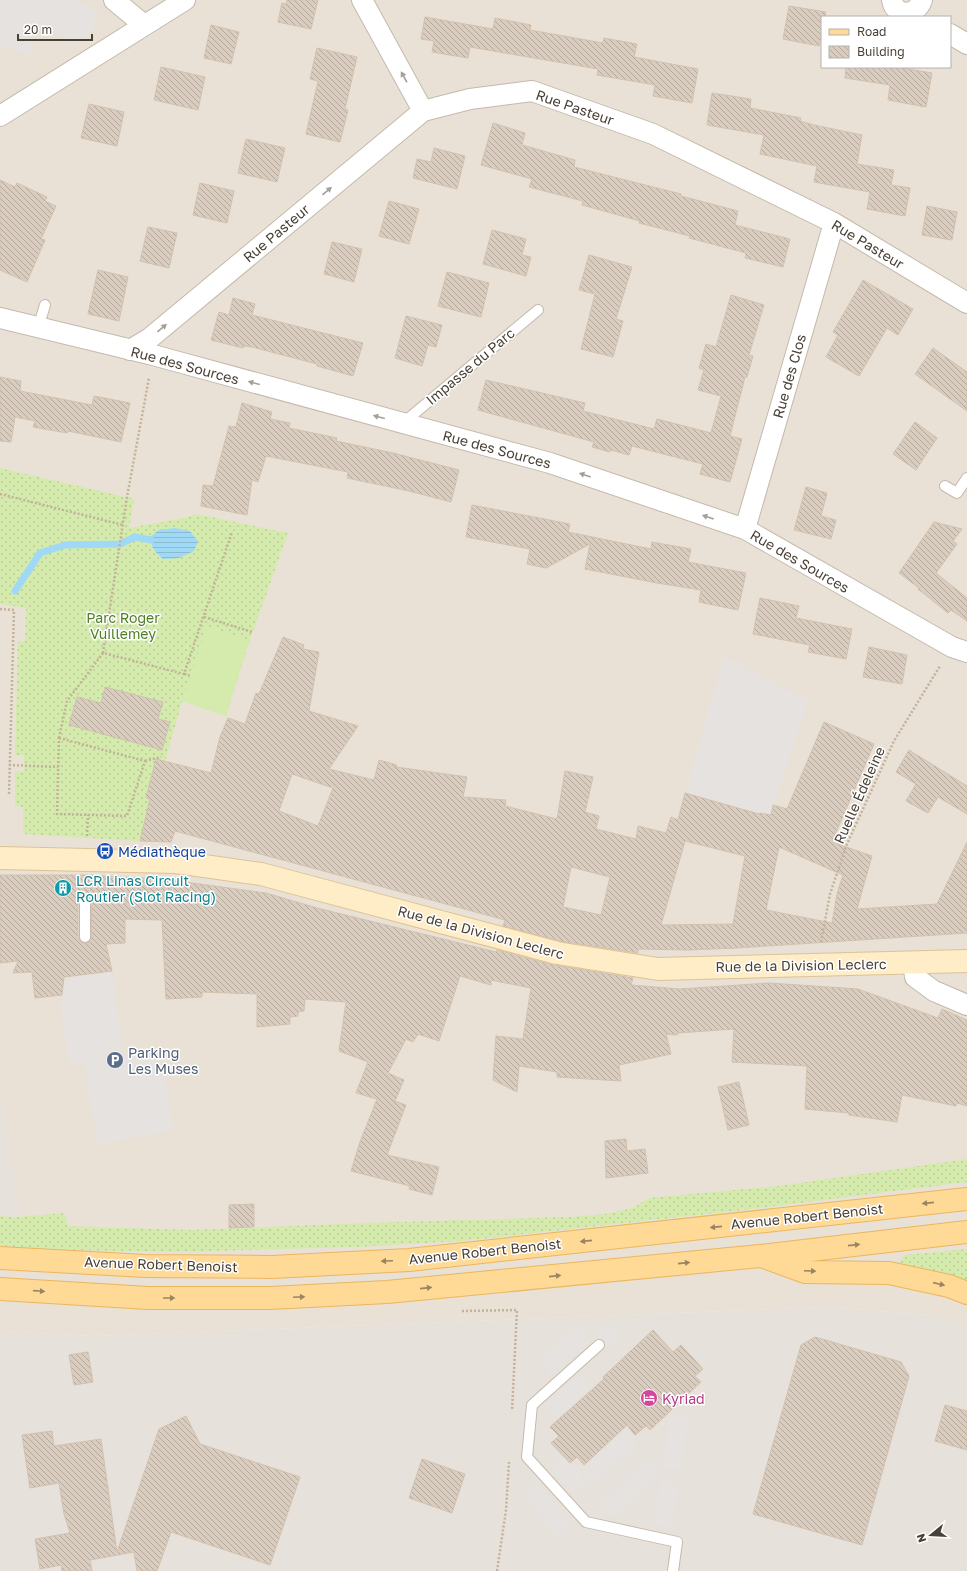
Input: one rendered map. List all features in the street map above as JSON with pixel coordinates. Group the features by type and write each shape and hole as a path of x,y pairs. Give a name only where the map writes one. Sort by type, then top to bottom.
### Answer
{"main road":[{"name":"Avenue Robert Benoist","path":"0,1258 145,1266 272,1267 409,1260 967,1199"},
{"path":"0,1288 148,1298 270,1298 387,1292 760,1256 967,1232"},
{"path":"760,1256 805,1272 889,1273 949,1286 967,1293"}],"street":[{"path":"114,0 144,25"},
{"path":"0,116 185,0"},
{"path":"362,0 423,111"},
{"path":"892,0 895,7 904,12 909,13 923,8"},
{"path":"951,35 967,44"},
{"name":"Rue Pasteur","path":"130,350 150,338 423,111 470,99 532,91 653,134 834,223 967,303"},
{"name":"Rue des Clos","path":"745,529 834,223"},
{"name":"Rue des Sources","path":"0,318 153,356 550,463 745,529 960,649"},
{"name":"Rue de la Division Leclerc","path":"0,858 176,862 260,874 557,953 658,969 967,961"},
{"path":"913,962 915,977 934,991 967,1005"}],"lane":[{"path":"38,328 45,305"},
{"name":"Impasse du Parc","path":"403,423 538,310"},
{"path":"945,486 957,493 967,478"},
{"path":"85,902 85,937"},
{"path":"599,1345 532,1406 527,1457 586,1522 677,1542 673,1571"}],"path":[{"path":"145,761 127,816 57,814 58,738 67,701 103,653 127,497 153,356"},
{"path":"0,494 123,525"},
{"path":"184,674 232,532"},
{"path":"0,609 14,610 9,795"},
{"path":"204,617 252,632"},
{"name":"Ruelle Édeleine","path":"817,964 830,894 847,844 894,741 960,649"},
{"path":"103,653 191,676"},
{"path":"58,738 145,761 161,756"},
{"path":"9,765 58,767"},
{"path":"456,1311 517,1310 511,1418"},
{"path":"497,1571 506,1510 509,1456"}],"shaded area":[{"path":"0,0 967,0 967,1328 943,1316 825,1307 95,1336 0,1331"},
{"path":"0,0 71,0 91,7 97,15 92,31 74,47 44,25 36,33 29,55 0,45"},
{"path":"724,656 808,701 771,815 759,814 711,802 711,800 685,793"},
{"name":"Parking Les Muses","path":"112,971 123,1057 159,1048 174,1130 97,1144 84,1063 69,1065 61,1008 64,977"},
{"path":"0,1088 20,1217 0,1216"},
{"path":"825,1307 943,1316 967,1328 967,1571 0,1571 0,1331 95,1336"},
{"path":"610,1324 622,1337 609,1349 597,1335"},
{"path":"578,1326 591,1341 552,1376 539,1361"},
{"path":"578,1374 590,1388 557,1418 545,1404"},
{"path":"670,1414 688,1417 680,1470 663,1468"},
{"path":"625,1430 638,1444 593,1485 581,1470"},
{"path":"563,1456 586,1482 573,1494 550,1468"},
{"path":"650,1458 662,1472 611,1518 598,1504"},
{"path":"661,1480 679,1484 671,1527 653,1524"},
{"path":"536,1483 570,1523 557,1535 523,1495"}],"green space":[{"name":"Parc Roger Vuillemey","path":"0,468 134,499 129,528 184,518 197,514 288,533 250,640 226,716 182,701 165,762 151,780 146,798 150,799 140,841 23,834 23,807 15,806 15,771 24,771 24,755 15,755 18,642 25,642 26,608 0,604"},
{"path":"207,626 249,640 226,716 182,701"},
{"path":"967,1159 967,1182 735,1211 461,1241 356,1247 176,1252 73,1250 0,1246 0,1216 15,1217 64,1213 68,1226 191,1230 569,1217 606,1214 633,1208 649,1198 778,1186"},
{"path":"967,1249 967,1283 904,1267 900,1262 904,1255"}],"water":[{"path":"175,528 190,531 198,541 194,551 179,558 163,559 154,550 150,537 159,530"}],"building":[{"path":"287,0 318,0 311,29 278,22 282,3 286,4"},
{"path":"789,6 826,12 825,16 821,16 821,36 819,46 783,39"},
{"path":"425,17 493,29 495,18 531,25 530,30 603,43 604,38 637,44 634,57 698,69 692,103 653,96 655,85 597,75 598,69 470,47 468,58 432,52 434,41 421,39"},
{"path":"211,25 239,32 231,64 204,58"},
{"path":"317,48 357,57 345,109 348,110 340,142 306,134 318,81 310,79"},
{"path":"161,67 205,77 198,110 154,100"},
{"path":"846,68 903,68 932,73 926,107 888,100 890,85 845,78"},
{"path":"712,93 751,99 750,108 801,118 800,121 814,125 862,135 857,164 894,170 891,185 910,188 905,216 867,209 870,192 814,182 817,166 760,154 764,135 707,125"},
{"path":"89,104 124,112 117,146 81,138"},
{"path":"493,123 525,133 522,145 575,160 574,167 681,194 681,196 738,211 735,225 790,239 783,267 745,258 746,253 689,238 690,236 639,223 640,221 582,205 583,201 529,187 532,179 481,165"},
{"path":"246,139 285,148 277,182 238,173"},
{"path":"434,148 465,156 457,189 413,178 417,159 431,162"},
{"path":"0,180 15,187 17,183 47,197 45,201 56,206 41,239 45,240 27,282 0,270"},
{"path":"200,183 234,191 227,223 193,215"},
{"path":"389,201 419,209 409,244 379,236"},
{"path":"927,206 957,212 952,240 922,235"},
{"path":"148,227 177,233 169,268 140,261"},
{"path":"492,230 526,239 522,255 531,257 526,276 483,264"},
{"path":"332,242 362,249 354,282 324,274"},
{"path":"589,255 632,267 616,319 623,321 613,357 581,349 595,294 579,290"},
{"path":"98,270 128,277 119,321 88,314"},
{"path":"447,272 489,283 481,317 438,306"},
{"path":"863,280 913,309 898,335 887,328 859,376 826,357 838,335 833,332"},
{"path":"731,295 764,305 749,355 753,356 747,377 745,377 730,436 742,439 730,482 700,474 703,464 632,446 629,455 611,450 610,452 592,447 594,442 478,410 486,380 585,403 583,411 654,429 657,419 711,433 721,396 698,390 704,370 699,368 706,344 716,347"},
{"path":"233,298 255,304 252,315 363,343 353,376 317,366 317,364 252,347 244,346 243,348 211,340 219,312 229,315"},
{"path":"406,316 442,325 436,347 428,345 422,366 395,358"},
{"path":"933,348 967,372 967,411 915,374"},
{"path":"0,377 21,381 20,391 92,405 94,396 130,403 121,442 68,431 67,433 33,427 35,421 15,417 11,442 0,441"},
{"path":"242,403 272,412 270,419 290,423 289,428 337,438 336,441 393,453 459,470 451,502 409,491 347,478 348,472 266,456 258,482 252,480 247,515 201,506 203,485 213,486 229,426 236,427"},
{"path":"915,422 937,438 916,470 893,454"},
{"path":"806,487 827,493 821,516 836,520 831,539 794,530"},
{"path":"472,505 570,524 568,532 651,549 652,542 691,549 688,562 746,573 738,610 699,602 701,590 585,569 590,544 546,568 527,564 530,549 466,537"},
{"path":"934,522 962,529 953,541 957,544 936,573 967,598 967,621 951,610 948,613 899,573"},
{"path":"760,598 799,606 796,618 852,629 846,659 808,652 810,645 753,634"},
{"path":"283,637 304,645 303,649 319,652 309,711 358,726 329,769 374,780 379,760 397,765 396,767 467,777 463,797 506,800 505,806 557,819 565,771 593,777 585,812 599,816 596,829 636,839 638,826 666,833 671,817 678,820 685,793 759,814 771,815 773,805 787,809 824,722 874,744 832,842 872,856 857,909 937,904 967,842 967,933 737,948 688,950 638,949 638,953 560,941 503,926 505,920 175,831 171,842 140,841 150,799 146,798 156,759 211,773 220,737 228,718 245,724 256,693 259,694","holes":["292,774 333,788 318,826 279,811","685,841 745,856 733,924 661,925","779,847 843,875 837,894 832,923 766,910","571,867 610,877 601,915 563,907"]},
{"path":"869,647 907,655 902,684 863,677"},
{"path":"105,687 163,702 158,719 170,722 162,750 69,725 77,697 101,703"},
{"path":"909,750 967,786 967,814 938,797 928,813 906,801 916,784 896,772"},
{"path":"0,875 87,875 163,879 266,893 317,908 496,952 497,950 554,965 633,978 631,985 679,989 769,983 858,989 938,1018 942,1009 967,1020 967,1106 957,1103 956,1106 902,1095 897,1122 849,1115 849,1113 805,1109 807,1066 732,1062 734,1029 678,1033 677,1035 666,1034 671,1054 619,1065 621,1081 557,1077 557,1072 519,1066 517,1092 493,1080 496,1036 523,1039 531,988 491,980 491,985 460,976 439,1041 418,1034 413,1042 406,1039 388,1073 404,1080 395,1101 406,1105 387,1155 439,1167 432,1195 409,1189 410,1186 351,1171 360,1142 377,1099 356,1093 368,1062 339,1051 346,1002 305,999 304,1011 298,1012 298,1016 290,1017 290,1024 257,1027 257,994 202,992 202,997 166,999 162,920 125,919 125,943 106,944 112,971 64,977 62,995 35,998 32,972 13,973 18,961 0,963","holes":["82,896 89,897 92,902 91,937 89,942 85,943 81,942 78,937 78,902"]},
{"path":"739,1082 749,1125 728,1130 718,1087"},
{"path":"626,1139 627,1151 645,1149 648,1173 606,1178 605,1141"},
{"path":"254,1204 254,1227 229,1228 229,1205"},
{"name":"Kyriad","path":"653,1330 673,1352 681,1345 703,1369 695,1376 701,1382 650,1430 646,1426 635,1435 627,1425 584,1465 577,1457 570,1463 551,1443 559,1436 550,1427 604,1379 603,1377"},
{"path":"815,1337 901,1362 909,1376 862,1545 753,1514 801,1345"},
{"path":"88,1352 93,1382 74,1385 69,1355"},
{"path":"945,1405 967,1411 967,1450 935,1441"},
{"path":"186,1416 200,1444 300,1477 270,1565 171,1532 157,1571 137,1571 134,1552 90,1560 92,1571 62,1571 61,1565 40,1569 35,1539 70,1533 64,1514 59,1483 30,1488 22,1435 52,1431 54,1446 101,1439 117,1552 159,1429"},
{"path":"422,1459 465,1474 452,1513 409,1498"}],"waterway":[{"path":"15,591 40,553 65,545 120,544 135,537 151,540"}],"place":[{"name":"Médiathèque","path":"105,851"},
{"name":"LCR Linas Circuit Routier (Slot Racing)","path":"63,888"},
{"name":"Parking Les Muses","path":"115,1060"},
{"name":"Kyriad","path":"649,1398"}]}
